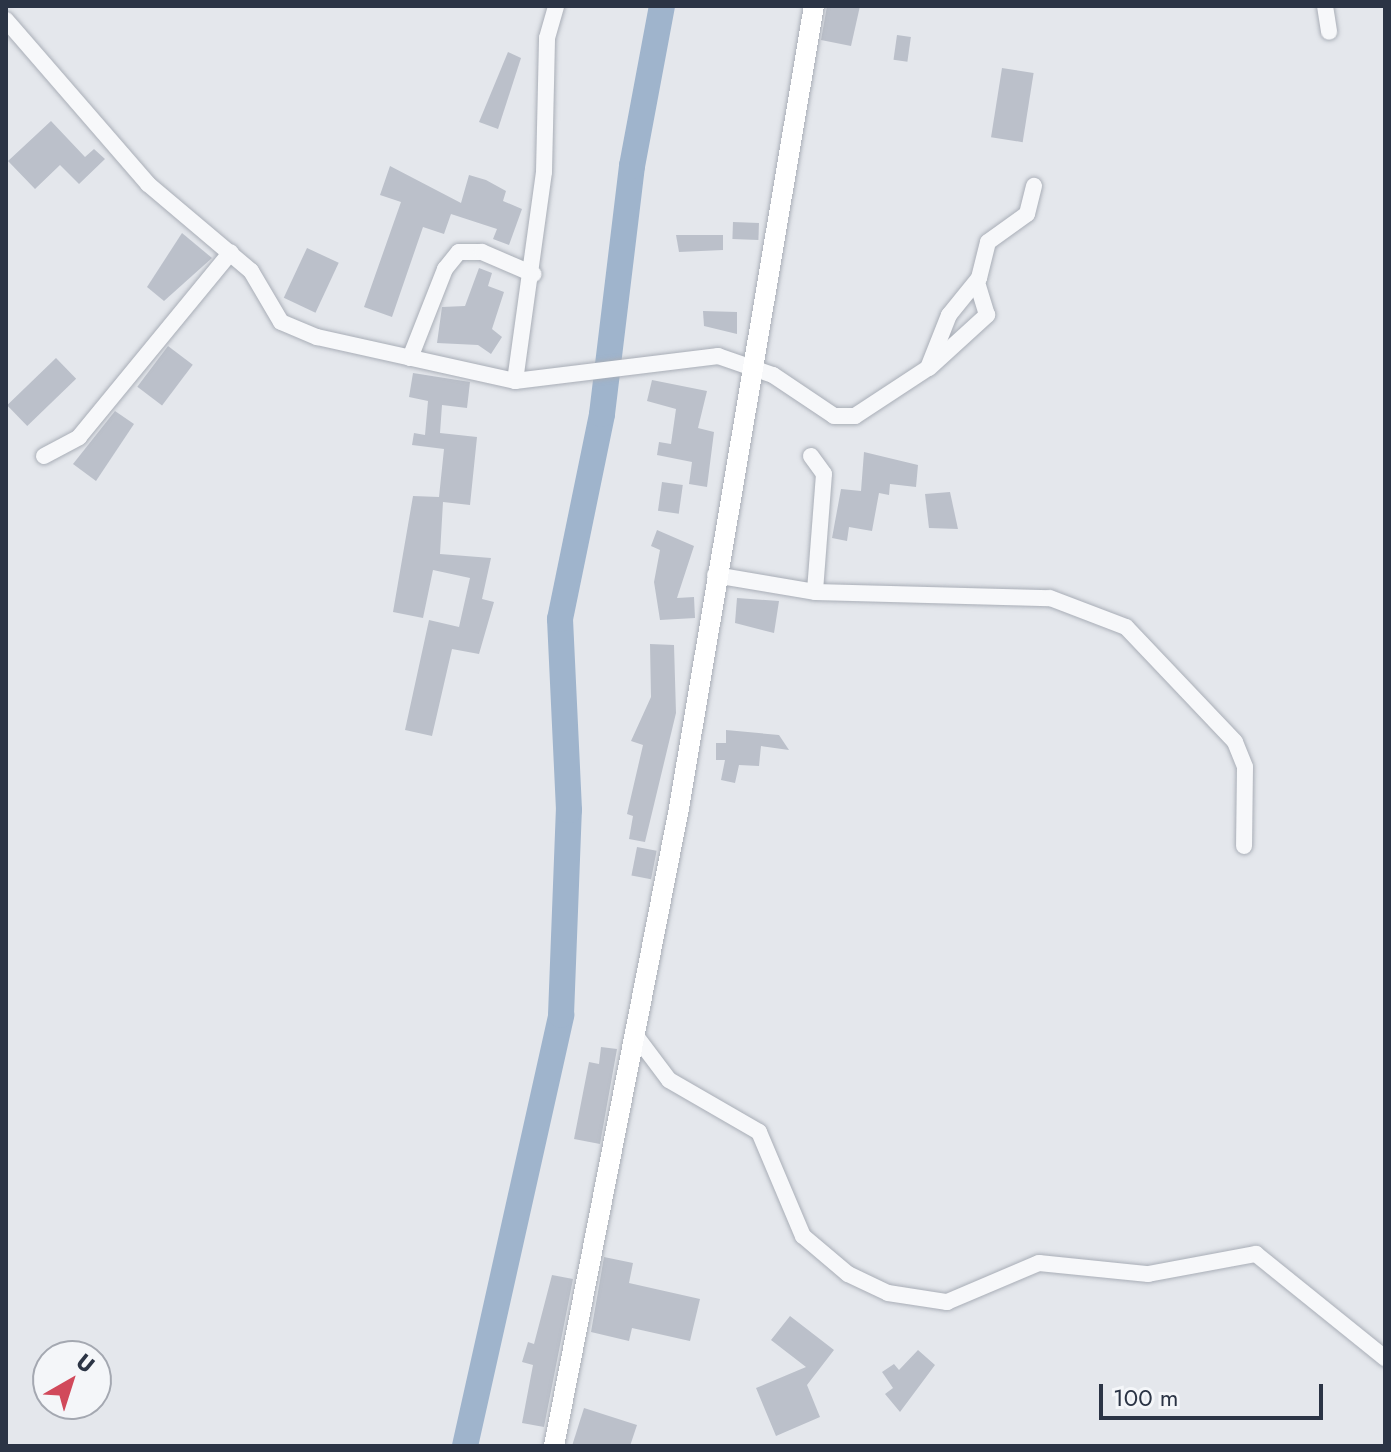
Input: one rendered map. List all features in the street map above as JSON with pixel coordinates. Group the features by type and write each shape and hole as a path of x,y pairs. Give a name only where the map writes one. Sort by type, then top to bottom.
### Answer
{"main road":[{"path":"554,1446 679,808 750,366 814,6"}],"street":[{"path":"515,381 533,274 547,38 556,6"},
{"path":"1325,6 1329,32"},
{"path":"6,20 148,184 251,271 270,310 296,331 515,381 547,380 636,365 718,356 750,366 843,418 917,382 928,368 987,315 977,282"},
{"path":"928,368 949,315 977,282 988,242 1027,214 1034,186"},
{"path":"44,456 79,437 231,252"},
{"path":"410,358 445,269 459,252 482,252 533,274"},
{"path":"811,456 824,474 815,592"},
{"path":"715,575 815,592 1050,598 1137,633 1235,742 1245,767 1244,846"},
{"path":"633,1032 669,1080 756,1129 803,1236 848,1274 888,1293 947,1302 1039,1263 1148,1274 1256,1254 1385,1358"}],"building":[{"path":"827,6 860,6 851,46 821,40"},
{"path":"897,35 911,37 907,62 894,60"},
{"path":"508,52 521,58 498,129 479,122"},
{"path":"1002,68 1034,73 1023,142 991,137"},
{"path":"51,121 85,157 94,149 105,159 79,184 60,165 35,189 8,161"},
{"path":"390,166 461,203 469,175 486,180 506,191 503,201 522,209 509,245 493,239 497,229 451,214 444,234 423,227 392,317 364,307 401,202 380,195"},
{"path":"733,222 759,223 758,240 732,239"},
{"path":"182,233 212,258 164,301 147,287"},
{"path":"676,235 723,235 723,250 679,252"},
{"path":"307,248 339,263 315,313 284,298"},
{"path":"479,268 492,273 488,286 504,292 492,329 502,337 491,354 478,345 437,343 442,307 465,306"},
{"path":"703,311 737,312 737,334 704,326"},
{"path":"168,346 193,365 162,405 137,387"},
{"path":"56,358 76,379 27,426 7,405"},
{"path":"413,373 470,382 467,408 442,405 440,433 477,437 470,505 443,502 440,554 491,558 482,599 494,602 479,654 452,649 432,736 405,730 429,620 459,627 470,578 433,570 423,618 393,612 413,496 439,497 444,449 412,445 414,433 425,435 428,401 409,397"},
{"path":"652,380 707,391 698,428 714,432 707,487 689,484 692,462 657,455 659,442 671,444 676,409 647,401"},
{"path":"115,411 134,424 96,481 73,464"},
{"path":"864,452 918,465 916,487 890,484 889,495 879,493 872,531 849,527 847,541 832,538 841,489 861,491"},
{"path":"662,482 683,485 679,514 658,511"},
{"path":"950,492 958,529 929,528 925,494"},
{"path":"657,530 694,546 677,598 694,597 695,618 660,620 654,582 660,550 651,546"},
{"path":"737,598 779,601 774,633 735,623"},
{"path":"650,644 674,645 676,713 645,842 629,839 633,816 627,814 643,745 631,741 651,697"},
{"path":"726,730 779,735 789,750 761,746 759,766 739,765 735,783 721,780 725,760 716,760 716,743 726,743"},
{"path":"637,847 657,851 651,879 631,875"},
{"path":"601,1047 617,1049 600,1144 574,1139 589,1062 599,1064"},
{"path":"604,1257 633,1263 629,1283 700,1299 690,1341 632,1328 629,1341 591,1332"},
{"path":"552,1275 573,1279 544,1427 522,1423 533,1365 522,1362 528,1342 534,1344"},
{"path":"790,1316 834,1350 807,1385 820,1417 776,1436 756,1388 806,1367 771,1340"},
{"path":"918,1350 935,1365 900,1412 885,1394 893,1388 882,1372 894,1364 899,1370"},
{"path":"584,1408 637,1425 630,1446 572,1446"}],"waterway":[{"path":"465,1446 561,1015 569,810 560,619 602,414 632,166 662,6"}]}
